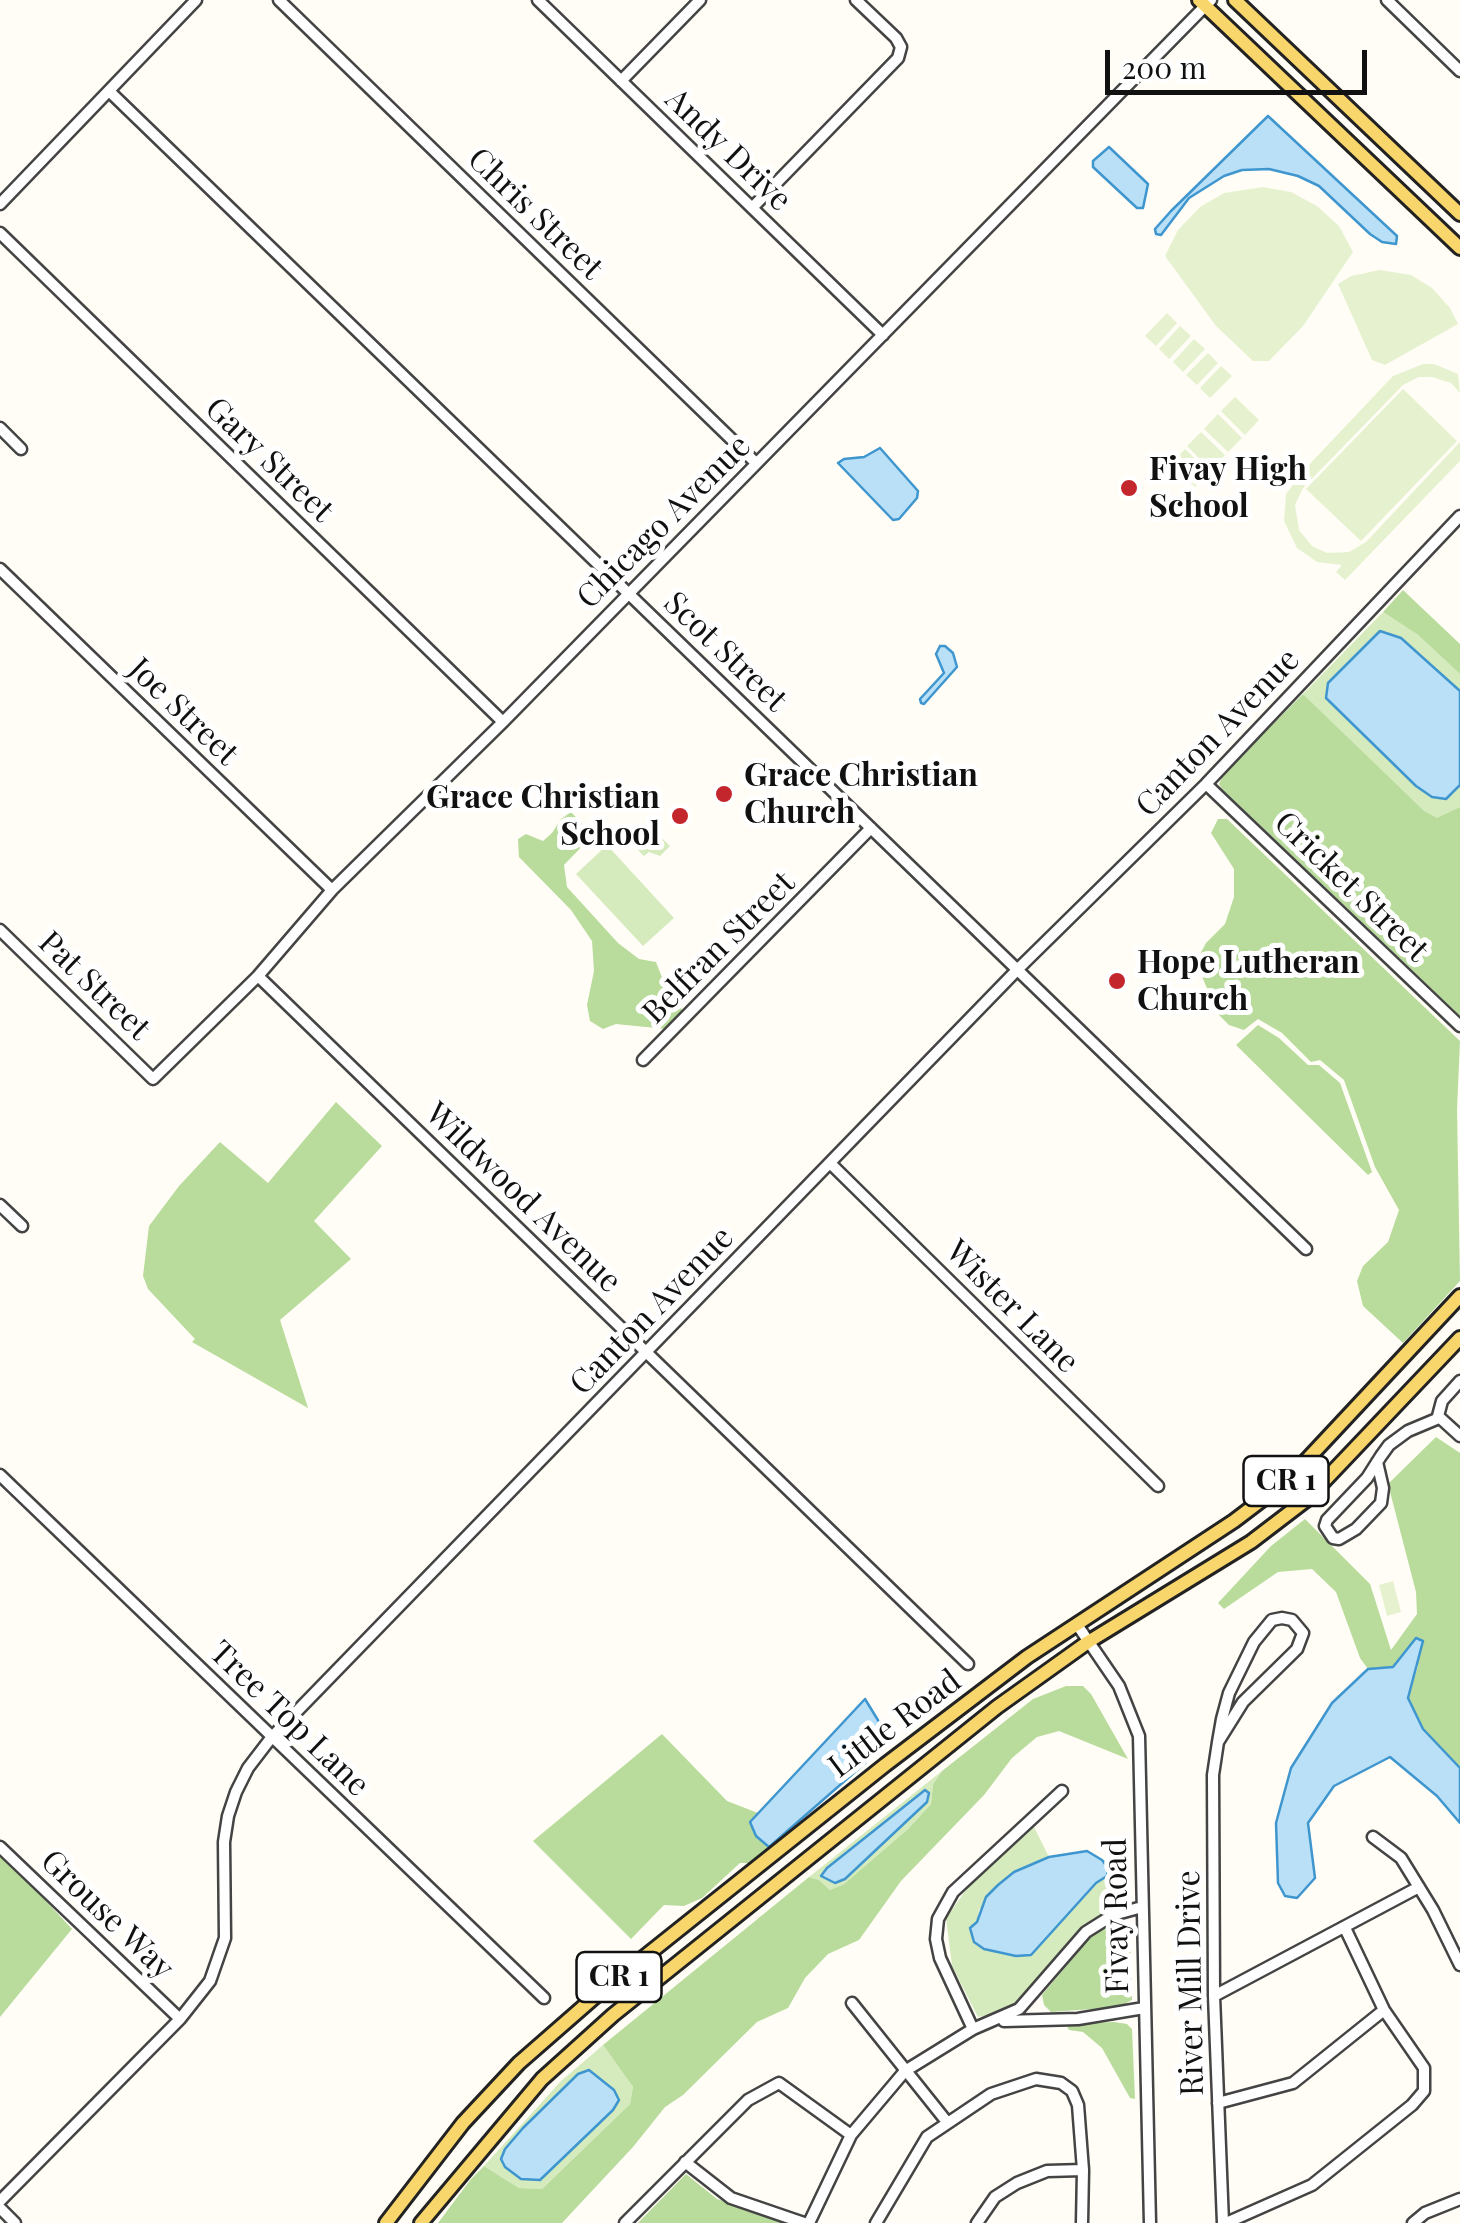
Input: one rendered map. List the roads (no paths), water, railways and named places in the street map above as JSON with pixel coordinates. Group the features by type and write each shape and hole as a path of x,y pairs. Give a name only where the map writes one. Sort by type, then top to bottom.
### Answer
{"main road":[{"path":"1236,0 1460,214"},
{"path":"1205,2 1460,248"},
{"name":"Little Road","path":"386,2223 463,2123 519,2062 598,1994 885,1765 1028,1658 1234,1521 1288,1480 1460,1296"},
{"name":"Little Road","path":"421,2223 542,2079 613,2015 997,1707 1088,1642 1251,1542 1306,1500 1460,1338"}],"street":[{"path":"0,204 196,0"},
{"name":"Chris Street","path":"279,0 756,463"},
{"name":"Andy Drive","path":"538,0 884,335"},
{"path":"621,81 700,0"},
{"path":"752,208 898,58 901,48 896,38 856,0"},
{"path":"1387,0 1460,70"},
{"name":"Chicago Avenue","path":"153,1078 258,976 332,890 884,335 1205,2"},
{"name":"Scot Street","path":"109,91 1306,1249"},
{"name":"Gary Street","path":"0,234 503,722"},
{"path":"0,428 21,449"},
{"name":"Canton Avenue","path":"0,2205 200,1997 221,1956 227,1913 224,1842 228,1816 248,1768 271,1738 1018,970 1206,784 1460,516"},
{"name":"Joe Street","path":"0,569 332,890"},
{"name":"Cricket Street","path":"1206,784 1460,1026"},
{"name":"Belfran Street","path":"644,1060 871,828"},
{"name":"Pat Street","path":"0,930 153,1078"},
{"name":"Wildwood Avenue","path":"258,976 968,1664"},
{"name":"Wister Lane","path":"831,1164 1158,1486"},
{"path":"0,1206 22,1226"},
{"path":"1438,1418 1438,1407 1460,1382"},
{"path":"1438,1418 1460,1436"},
{"path":"1377,1462 1383,1488 1381,1504 1356,1530 1333,1538 1325,1526 1327,1520 1377,1462 1398,1438 1438,1418"},
{"name":"Tree Top Lane","path":"0,1475 544,1998"},
{"name":"River Mill Drive","path":"1218,1742 1242,1702 1302,1641 1302,1633 1292,1620 1272,1620 1254,1642 1230,1694 1218,1742 1213,1775 1214,1996 1225,2223"},
{"name":"Fivay Road","path":"1078,1626 1119,1686 1139,1736 1150,2223"},
{"path":"973,2029 940,1958 936,1939 938,1919 953,1892 1062,1791"},
{"path":"1373,1836 1401,1858 1460,1964"},
{"name":"Grouse Way","path":"0,1847 180,2019"},
{"path":"1214,1996 1419,1887"},
{"path":"685,2162 731,2198 806,2223 851,2135 905,2071 973,2029 1019,2009 1086,1932 1113,1915 1142,1907"},
{"path":"1225,2223 1312,2185 1419,2098 1426,2084 1424,2068 1384,2010 1345,1928"},
{"path":"852,2003 947,2122"},
{"path":"988,2024 1078,2020 1144,2008"},
{"path":"1218,2103 1293,2083 1384,2010"},
{"path":"876,2223 927,2137 981,2100 1014,2084 1036,2079 1052,2080 1072,2091 1078,2104 1082,2223"},
{"path":"625,2223 748,2100 779,2084 851,2135"},
{"path":"977,2223 995,2197 1017,2183 1047,2171 1083,2170"},
{"path":"1413,2223 1424,2213 1460,2198"},
{"path":"0,2205 16,2223"}],"water":[{"path":"1268,116 1397,236 1396,244 1382,242 1370,234 1319,186 1269,169 1242,170 1224,176 1189,198 1161,235 1156,234 1155,229 1171,211"},
{"path":"1109,147 1148,184 1143,208 1137,208 1093,167 1093,161"},
{"path":"880,448 918,491 917,498 899,519 893,520 838,463 864,457"},
{"path":"1380,631 1401,638 1460,691 1460,785 1446,799 1432,797 1416,786 1326,698 1328,683"},
{"path":"940,646 953,653 957,667 924,704 920,699 944,673 936,654"},
{"path":"1416,1638 1423,1641 1408,1698 1423,1729 1460,1768 1460,1823 1437,1796 1390,1757 1334,1786 1308,1823 1315,1878 1297,1898 1285,1896 1278,1883 1276,1823 1291,1768 1332,1703 1368,1669 1393,1667"},
{"path":"865,1699 884,1730 887,1744 769,1847 756,1836 750,1822"},
{"path":"925,1790 929,1793 927,1802 845,1879 835,1883 821,1876 827,1868"},
{"path":"1087,1851 1102,1860 1108,1868 1107,1876 1096,1883 1031,1955 984,1949 974,1942 970,1928 977,1922 986,1897 1014,1872 1049,1857"},
{"path":"589,2070 614,2090 619,2100 613,2110 540,2180 521,2179 505,2167 501,2159 505,2149 578,2074"}],"place":[{"name":"Fivay High School","path":"1129,488"},
{"name":"Grace Christian Church","path":"724,794"},
{"name":"Grace Christian School","path":"680,816"},
{"name":"Hope Lutheran Church","path":"1117,981"}]}
